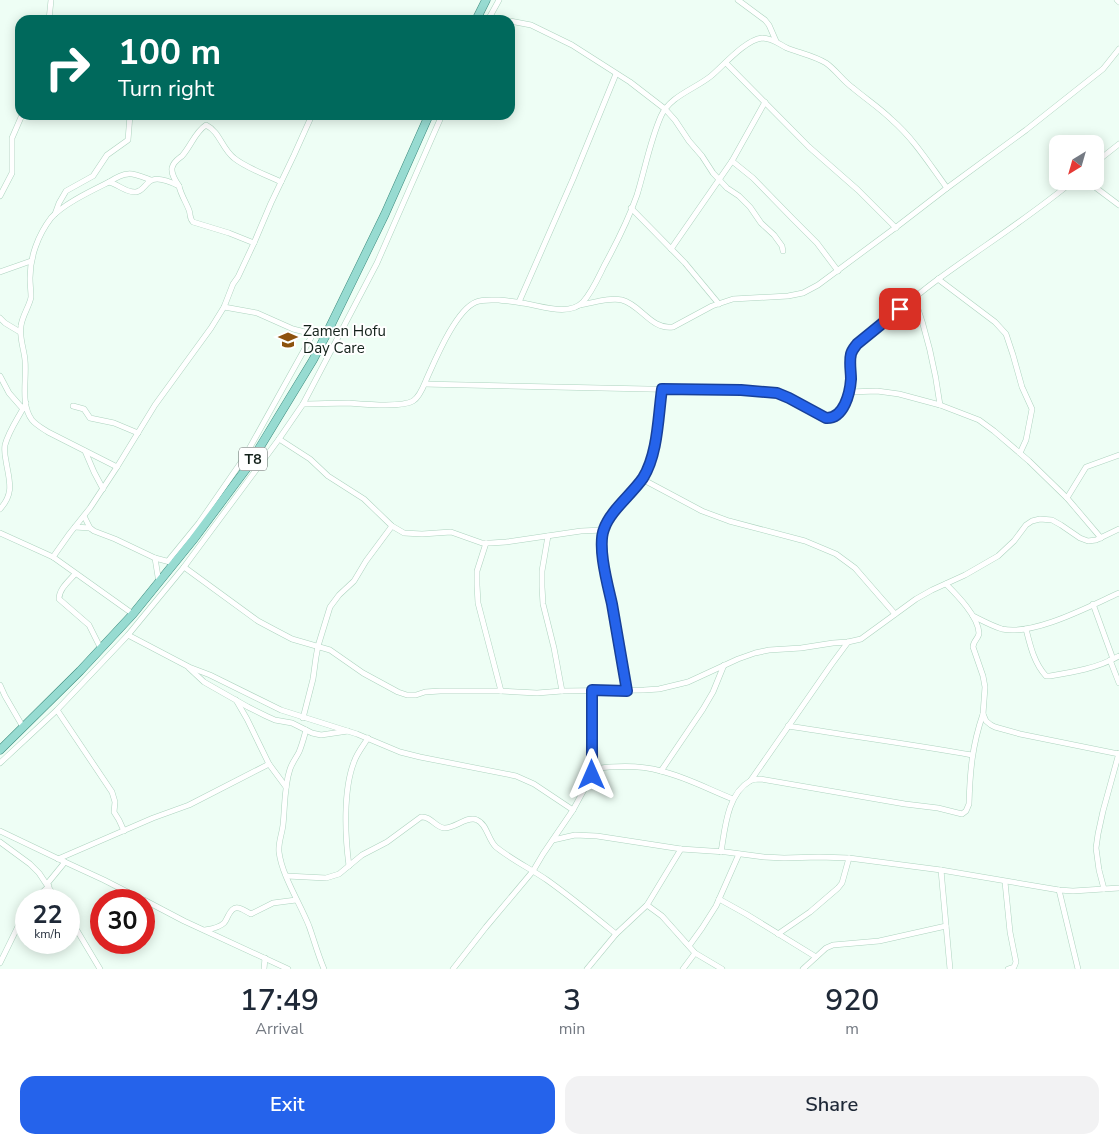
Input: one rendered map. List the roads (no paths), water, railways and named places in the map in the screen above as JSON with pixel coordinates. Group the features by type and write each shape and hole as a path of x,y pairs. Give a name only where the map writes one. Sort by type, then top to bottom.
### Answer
{"main road":[{"path":"478,15 486,0"},
{"name":"T8","path":"0,750 101,649 133,614 249,465 325,337 385,214 426,120"}],"street":[{"path":"50,15 51,0"},
{"path":"491,15 499,0"},
{"path":"738,0 765,20 776,41"},
{"path":"515,22 534,26 572,45 644,92 665,109 713,173 727,188 750,207 761,223 779,242 783,251"},
{"path":"579,305 587,297 599,276 631,208 641,181 654,134 665,109 708,79 752,41 764,38 776,41 784,47 825,63 853,89 883,111 905,133 947,188"},
{"path":"303,404 404,404 412,402 417,398 425,384 458,318 471,304 479,300 519,302 556,310 614,299 621,300 633,306 647,318 667,328 712,306 733,299 788,296 803,293 838,271 1026,130 1092,78 1110,62 1119,49"},
{"path":"726,63 809,148 858,190 896,228"},
{"path":"519,302 573,179 616,74"},
{"path":"671,249 732,161 765,102"},
{"path":"0,196 12,173 12,138 20,120"},
{"path":"117,467 38,426 32,419 26,403 26,361 20,332 24,314 31,300 31,261 38,240 66,192 93,176 107,155 128,140 130,120"},
{"path":"53,557 103,489 155,406 224,307 310,120"},
{"path":"0,763 57,710 128,635 184,567 303,404 377,263 440,120"},
{"path":"254,243 193,222 190,219 189,211 174,177 172,166 186,150 200,129 206,125 215,131 227,151 234,158 281,182"},
{"path":"1104,156 1119,144"},
{"path":"732,161 753,178 818,243 838,271"},
{"path":"54,215 116,177 129,173 151,180 169,181 179,186"},
{"path":"110,182 134,192 143,188 151,180"},
{"path":"425,384 556,388 741,390 777,393 826,418 830,418 840,413 846,402 851,382 850,358 857,344 914,297 1061,190"},
{"path":"1099,190 1119,205"},
{"path":"631,208 671,249 719,304"},
{"path":"0,272 31,261"},
{"path":"938,279 995,322 1006,334 1022,387 1032,409 1026,440 1020,453"},
{"path":"914,297 930,347 936,372 940,405"},
{"path":"224,307 257,313 293,329 325,337"},
{"path":"0,318 20,332"},
{"path":"84,516 90,528 94,531 156,558 172,562 244,458 313,334"},
{"path":"0,376 9,393 23,409"},
{"path":"627,691 604,568 603,530 650,466 662,389"},
{"path":"849,392 877,391 899,394 940,405 979,420 1020,453 1066,498 1101,538"},
{"path":"0,509 9,496 9,478 4,447 26,403"},
{"path":"74,406 84,409 90,418 114,423 138,433"},
{"path":"279,439 316,463 328,476 364,499 398,531 410,534 450,532 486,543 603,530"},
{"path":"84,450 103,489"},
{"path":"1066,498 1086,467 1119,455"},
{"path":"642,479 702,511 728,521 805,541 836,554 855,568 896,614"},
{"path":"184,567 258,621 292,639 330,650 363,673 407,695 440,691 537,693 592,690 627,691 659,689 688,682 755,653 861,639 916,599 965,575 998,556 1032,521 1040,519 1052,520 1088,541 1101,538 1119,528"},
{"path":"303,718 314,679 318,646 334,601 354,581 392,526"},
{"path":"75,527 90,528"},
{"path":"0,533 53,557 133,614"},
{"path":"548,536 542,571 543,604 562,691"},
{"path":"486,543 476,586 478,604 501,691"},
{"path":"156,558 159,583"},
{"path":"75,574 60,591 59,599 88,625 101,649"},
{"path":"751,780 761,779 904,804 938,808 962,814 966,811 969,804 972,755 983,714 985,687 972,647 979,633 973,616 946,584"},
{"path":"973,616 990,625 1004,629 1021,630 1079,612 1119,593"},
{"path":"1093,604 1119,683"},
{"path":"1026,629 1032,652 1039,667 1046,676 1089,668 1119,656"},
{"path":"128,635 189,667 210,675 281,710 348,731 420,758 516,776 534,784 573,810"},
{"path":"721,852 733,799 751,780 848,642"},
{"path":"661,771 703,709 713,692 724,665"},
{"path":"189,667 204,682 275,720 292,723 321,735 348,731"},
{"path":"0,685 23,727"},
{"path":"453,969 533,871 573,810 592,775 592,690"},
{"path":"236,700 248,720 268,764 286,787"},
{"path":"57,710 112,792 115,805 114,812 124,832"},
{"path":"983,714 986,721 995,727 1029,736 1119,754 1103,811 1096,848 1104,889"},
{"path":"788,726 972,755"},
{"path":"306,730 291,767 286,787 279,850 282,864 309,927 324,969"},
{"path":"349,866 346,804 348,785 354,760 368,738"},
{"path":"58,859 153,818 197,802 268,764"},
{"path":"592,769 611,767 661,771 733,799"},
{"path":"287,876 331,877 339,874 362,855 387,842 418,819 424,817 429,818 443,828 473,819 478,820 484,826 494,846 547,880 616,934"},
{"path":"0,831 122,889"},
{"path":"553,840 575,835 598,836 680,849 784,858 849,858 940,870 1059,890 1119,888"},
{"path":"0,842 30,864 50,889"},
{"path":"587,969 616,934 647,904 680,849"},
{"path":"689,946 719,899 739,854"},
{"path":"778,934 810,912 838,888 842,883 849,858"},
{"path":"44,889 65,862"},
{"path":"940,870 950,969"},
{"path":"1005,882 1010,932 1016,962 1014,967 1008,969"},
{"path":"1059,890 1078,969"},
{"path":"719,899 816,957"},
{"path":"204,930 220,926 235,907 239,907 251,914 273,903 296,900"},
{"path":"647,904 662,916 695,953 722,969"},
{"path":"155,906 288,969"},
{"path":"803,969 826,948 833,945 879,941 946,926"},
{"path":"0,963 15,933"},
{"path":"80,935 100,969"},
{"path":"0,949 8,948"},
{"path":"683,969 695,953"},
{"path":"264,969 265,958"}],"place":[{"name":"Zamen Hofu Day Care","path":"288,340"}]}
